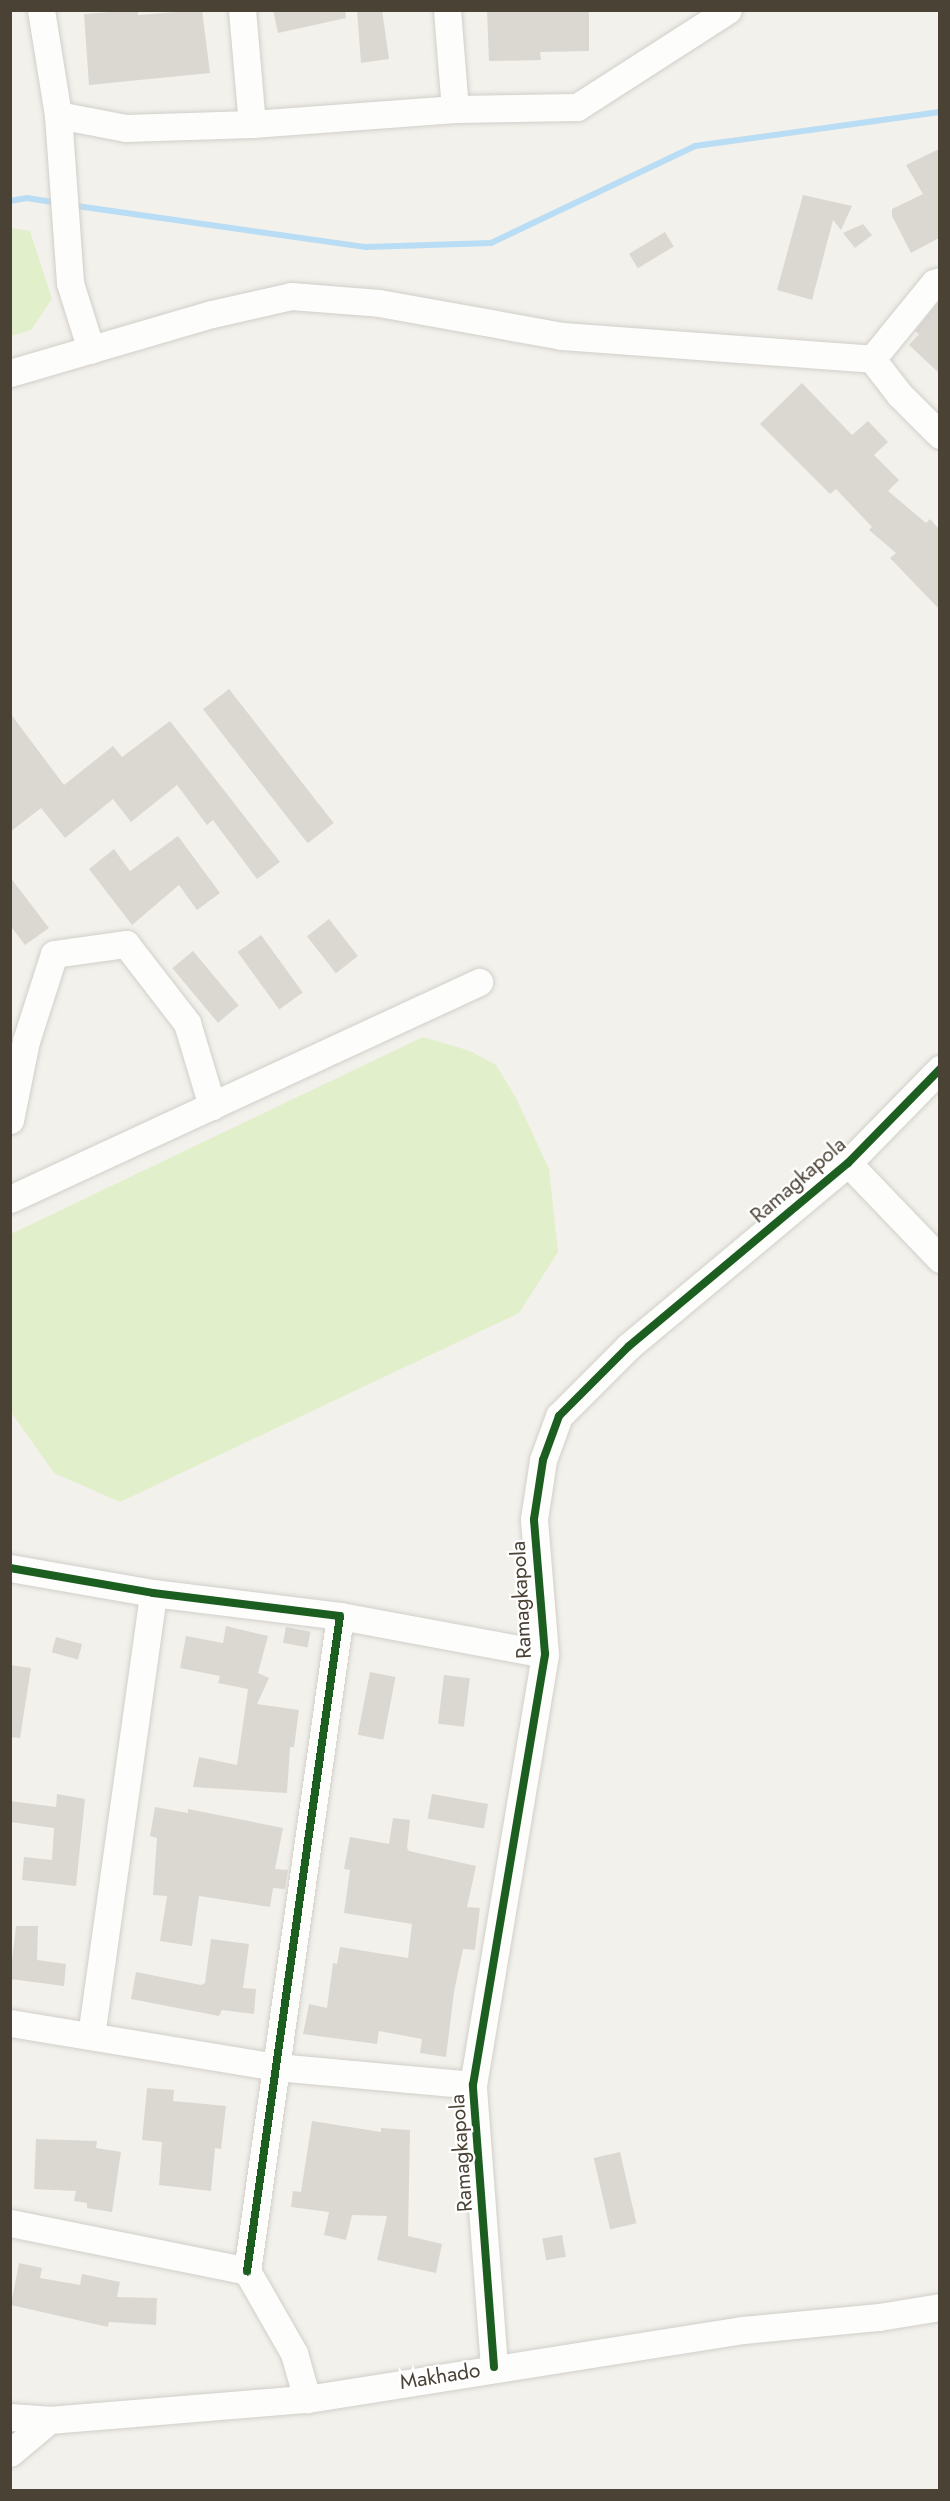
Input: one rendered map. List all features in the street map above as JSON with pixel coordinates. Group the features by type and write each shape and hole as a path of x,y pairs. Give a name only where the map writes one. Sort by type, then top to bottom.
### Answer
{"street":[{"path":"41,10 58,116 70,283 91,350"},
{"path":"242,10 252,124"},
{"path":"447,10 455,109"},
{"path":"58,116 126,128 252,124 455,109 577,107 726,11"},
{"path":"872,359 934,283 939,281"},
{"path":"10,373 212,314 291,296 379,303 562,336 872,359 899,394 939,435"},
{"path":"10,1120 27,1041 54,954 126,944 187,1023 212,1106"},
{"path":"10,1199 479,982"},
{"name":"Ramagkapola","path":"494,2367 473,2085 545,1654 534,1519 543,1460 560,1416 629,1346 848,1163 939,1069"},
{"path":"848,1163 939,1258"},
{"path":"10,1568 153,1593 340,1616 545,1654"},
{"path":"91,2036 153,1593"},
{"path":"307,2398 294,2353 247,2271 340,1616"},
{"path":"10,2023 276,2067 473,2085"},
{"path":"10,2223 247,2271"},
{"name":"Makhado","path":"10,2417 49,2420 307,2398 494,2367 743,2330 879,2317 939,2307"},
{"path":"10,2453 49,2420"}],"green space":[{"path":"11,228 30,231 52,299 31,330 11,336"},
{"path":"423,1037 470,1051 496,1065 516,1098 549,1169 558,1252 519,1313 120,1502 54,1473 11,1412 11,1234"}],"building":[{"path":"138,10 138,15 202,10 210,73 89,85 84,14"},
{"path":"273,10 345,10 346,18 278,33"},
{"path":"357,10 382,10 389,59 361,63"},
{"path":"487,10 589,10 589,51 540,52 541,60 489,61"},
{"path":"939,149 939,238 911,253 892,216 892,209 923,194 906,165"},
{"path":"803,195 852,206 841,230 833,220 812,300 777,290"},
{"path":"863,224 872,235 855,248 843,233"},
{"path":"665,232 674,247 638,268 629,254"},
{"path":"939,301 939,373 909,345 919,334 915,331"},
{"path":"802,383 852,435 868,421 888,442 874,455 899,480 888,491 926,523 930,519 939,529 939,609 890,558 896,553 869,530 872,527 836,489 830,494 760,424"},
{"path":"229,689 334,823 308,843 203,709"},
{"path":"10,713 64,785 113,746 122,757 170,721 280,862 257,879 213,820 207,825 177,785 131,822 113,799 65,838 41,808 10,832"},
{"path":"178,836 220,893 197,910 179,885 132,925 89,869 114,849 130,871"},
{"path":"10,877 49,928 25,945 10,925"},
{"path":"329,919 358,956 336,973 307,936"},
{"path":"261,935 303,992 279,1009 238,952"},
{"path":"193,951 239,1005 218,1023 172,968"},
{"path":"226,1626 268,1636 258,1673 269,1678 257,1704 299,1710 294,1747 290,1747 287,1793 193,1787 199,1757 237,1765 248,1689 218,1683 220,1676 180,1668 186,1636 223,1643"},
{"path":"286,1627 311,1632 307,1647 283,1643"},
{"path":"56,1637 82,1644 78,1659 52,1652"},
{"path":"10,1665 31,1668 20,1738 10,1737"},
{"path":"370,1672 396,1677 383,1740 358,1735"},
{"path":"444,1675 470,1678 464,1727 438,1724"},
{"path":"57,1794 85,1799 76,1886 22,1880 24,1857 52,1860 54,1828 10,1822 10,1801 56,1807"},
{"path":"432,1794 488,1804 484,1829 428,1819"},
{"path":"155,1807 188,1813 188,1809 283,1828 275,1869 288,1870 285,1889 273,1888 270,1907 199,1896 192,1946 160,1941 167,1896 153,1895 157,1838 150,1836"},
{"path":"393,1818 410,1820 407,1848 409,1851 476,1866 467,1907 480,1908 475,1950 463,1949 454,1992 446,2057 420,2053 422,2039 379,2031 377,2044 303,2034 309,2004 327,2008 333,1963 337,1964 340,1947 408,1958 412,1924 344,1913 350,1870 344,1869 350,1837 389,1844"},
{"path":"16,1926 38,1926 37,1960 66,1964 64,1986 10,1979"},
{"path":"211,1939 249,1944 243,1988 256,1989 254,2014 222,2010 219,2016 131,1999 136,1972 201,1985 205,1983"},
{"path":"147,2088 174,2090 173,2101 226,2106 221,2149 215,2148 211,2191 159,2185 162,2142 142,2140"},
{"path":"312,2121 381,2132 381,2128 410,2130 408,2236 442,2244 436,2273 377,2260 387,2216 352,2215 346,2240 324,2235 329,2212 291,2207 293,2191 301,2192"},
{"path":"36,2139 97,2141 96,2148 121,2152 112,2212 87,2208 87,2203 74,2201 76,2191 34,2189"},
{"path":"620,2152 636,2223 610,2229 594,2158"},
{"path":"562,2235 566,2257 546,2260 542,2238"},
{"path":"19,2263 42,2268 40,2278 80,2285 82,2274 120,2282 117,2297 157,2298 156,2325 109,2322 108,2327 11,2305"}],"waterway":[{"path":"70,205 366,247 491,243 695,146 940,112"},
{"path":"10,201 27,198 57,203"}],"cycle path":[{"path":"494,2367 473,2085 545,1654 534,1519 543,1460 559,1416 629,1346 848,1163 940,1069"},
{"path":"10,1568 153,1593 340,1616 247,2271"}]}
